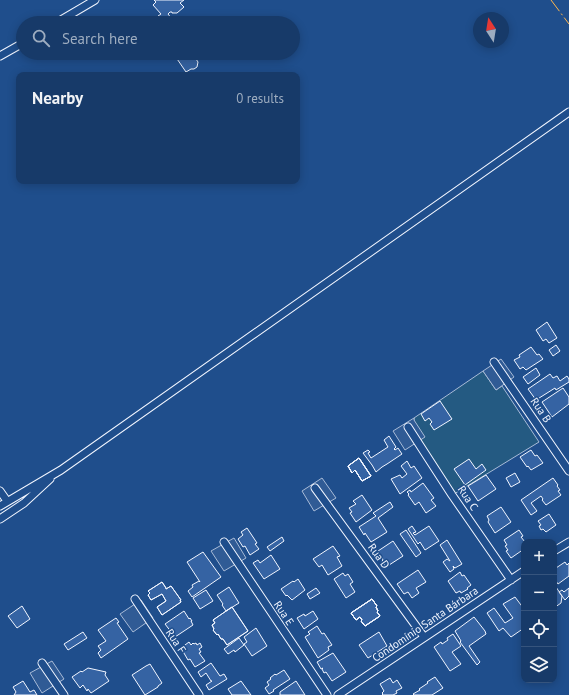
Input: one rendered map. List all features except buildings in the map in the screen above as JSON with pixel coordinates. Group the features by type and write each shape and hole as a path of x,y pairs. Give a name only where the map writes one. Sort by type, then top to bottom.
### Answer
{"street":[{"path":"68,16 95,0"},
{"path":"0,56 16,47"},
{"path":"0,506 61,470 569,112"},
{"name":"Rua B","path":"494,362 569,471"},
{"name":"Rua C","path":"408,427 452,495 511,580"},
{"path":"0,519 24,503 61,470"},
{"name":"Rua D","path":"315,488 424,637"},
{"path":"0,491 7,501"},
{"name":"Rua E","path":"224,542 327,695"},
{"path":"557,550 569,542"},
{"name":"Condomínio Santa Bárbara","path":"338,695 521,573"},
{"name":"Rua F","path":"135,599 199,695"},
{"path":"42,663 64,695"}],"shaded area":[{"path":"501,359 514,377 496,390 483,371"},
{"path":"483,371 496,390 502,386 539,442 454,494 419,440 414,418"},
{"path":"414,418 425,437 405,450 393,431"},
{"path":"322,478 336,498 314,511 302,491"},
{"path":"234,538 246,558 224,571 211,551"},
{"path":"141,600 153,618 133,632 120,614"},
{"path":"52,661 64,679 42,693 30,673"}],"power":[{"path":"551,0 569,24"}]}
